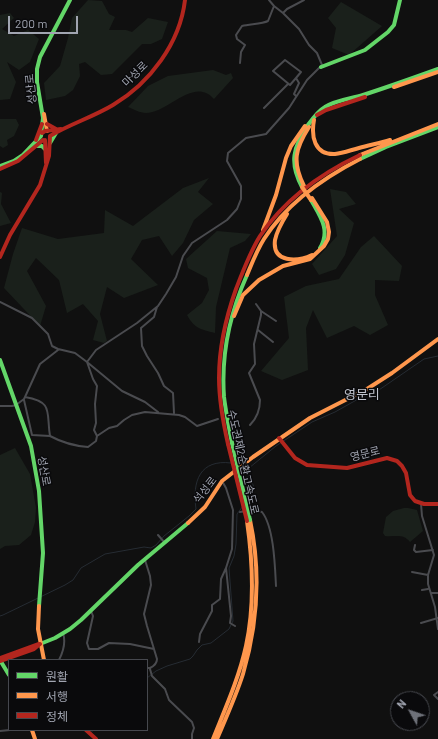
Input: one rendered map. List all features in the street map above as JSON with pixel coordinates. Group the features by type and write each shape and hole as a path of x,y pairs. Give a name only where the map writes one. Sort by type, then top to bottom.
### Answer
{"main road":[{"name":"성산로","path":"43,112 37,82 37,69 40,57 70,0"},
{"name":"마성로","path":"35,145 45,136 114,105 135,89 151,72 170,46 182,20 186,0"},
{"path":"321,67 365,50 388,32 394,25 400,0"},
{"path":"262,234 276,196 286,158 291,146 315,114 325,107 438,69"},
{"path":"303,186 296,166 296,155 302,140 317,116 326,110 438,72"},
{"path":"43,112 46,167"},
{"path":"43,112 46,124 45,136 50,145"},
{"path":"289,210 276,236 275,244 278,253 284,258 290,260 310,256 322,246 326,230 311,199 297,178 293,159 295,149 302,134 315,114"},
{"path":"0,169 15,164 25,157 35,145 43,118"},
{"path":"314,120 312,139 317,147 323,152 330,154 340,154 415,133"},
{"path":"0,258 10,235 37,192 46,167 50,145 58,130 46,124"},
{"name":"수도권제2순환고속도로","path":"230,443 224,383 225,352 230,320 240,289 261,243 273,227 289,210 314,187 336,171 373,152 438,125"},
{"name":"수도권제2순환고속도로","path":"217,739 243,675 254,627 257,589 255,540 222,415 219,363 228,311 250,256 262,234 291,200 329,172 370,150 438,125"},
{"path":"0,166 14,161 35,145 42,146 46,150"},
{"path":"230,320 234,316 243,295 259,280 282,266 310,259 324,246 328,239 329,232 327,222 311,199"},
{"name":"석성로","path":"0,660 40,644 70,629 164,542 205,507 222,481 237,469 310,418 366,389 392,373 438,339"},
{"name":"성산로","path":"0,360 31,446 39,491 43,553 38,629 40,644"},
{"name":"영문로","path":"279,439 290,453 307,465 347,468 387,458 394,459 400,462 404,468 408,489 413,498 421,504"},
{"path":"421,504 438,504"},
{"name":"수도권제2순환고속도로","path":"213,739 240,668 248,632 253,575 249,521"},
{"path":"40,644 44,659"},
{"path":"0,660 8,673"},
{"path":"87,731 96,739"}],"street":[{"path":"174,414 173,393 164,386 142,346 141,328 154,317 158,306 176,277 183,256 192,243 227,220 237,209 241,199 241,186 228,164 228,153 246,138 266,134 289,108 307,80 321,67 322,63 317,52 309,45 299,29 269,0"},
{"path":"283,13 287,9 304,0"},
{"path":"240,63 245,45 237,39 236,35 242,26 264,23 268,21 274,6"},
{"path":"264,108 288,84 290,85 301,72 285,60 274,71 288,84"},
{"path":"296,78 299,83 294,94 296,96"},
{"path":"0,302 32,318 48,334 52,346 58,350 75,353 122,390 145,402 158,412"},
{"path":"256,304 261,312 276,321"},
{"path":"87,362 96,350 137,323 158,306"},
{"path":"250,424 256,418 260,404 260,400 249,373 254,364 254,344 261,312"},
{"path":"258,330 273,342"},
{"path":"0,406 16,405 25,398 40,364 58,350"},
{"path":"87,362 92,379 96,386 96,424 94,430 97,436"},
{"path":"25,398 32,435 50,436 66,444 74,446 88,447 96,441 97,436 109,428 117,426 132,415 145,412 174,414 185,417 197,426 218,419"},
{"path":"25,398 37,399 48,408 48,426 50,436"},
{"path":"199,642 200,634 212,611 212,605 220,599 220,579 226,568 232,549 233,510 226,488 222,481"},
{"path":"421,504 422,516 434,555 428,575 429,589 435,607 438,629"},
{"path":"240,512 252,510 262,512 266,518 273,550 276,586"},
{"path":"158,535 164,542"},
{"path":"415,545 414,550 416,552 433,550"},
{"path":"145,560 151,585 144,614 146,626 157,662 148,668 152,676 165,689 169,700 192,722 194,728 192,739"},
{"path":"226,568 231,616 230,623 235,625"},
{"path":"412,572 428,575"},
{"path":"422,590 429,589"},
{"path":"430,593 438,593"},
{"path":"91,611 92,616 87,643 89,649 98,649 109,643 130,644 154,649"},
{"path":"421,623 437,618"},
{"path":"59,659 64,646 63,633"},
{"path":"438,692 434,695 438,699"}],"shaded area":[{"path":"88,0 102,1 109,14 115,17 109,30 126,30 132,32 148,18 168,22 162,39 151,44 142,44 112,74 101,75 85,62 79,64 80,76 73,90 65,96 46,100 44,83 60,66 72,18"},
{"path":"341,2 382,26 349,55 332,48 336,28 328,18"},
{"path":"10,13 14,18 2,29 14,36 28,30 39,39 30,62 19,70 7,62 16,82 10,99 0,100 0,15"},
{"path":"213,70 226,75 231,73 233,78 214,99 206,93 198,91 189,93 163,108 146,113 139,112 128,107 148,86 168,76"},
{"path":"0,119 16,119 19,125 14,136 7,140 8,145 3,148 0,146"},
{"path":"209,178 198,192 213,204 194,220 183,243 172,256 159,236 142,240 131,259 158,285 124,298 107,287 100,314 107,341 104,343 93,340 98,321 83,304 67,313 59,280 36,258 27,271 46,306 40,326 4,288 22,228 58,239 104,233 105,210 133,226 183,188"},
{"path":"330,189 346,192 356,204 339,209 354,223 345,255 336,269 319,275 312,264 337,236"},
{"path":"0,192 2,193 1,204 11,223 0,226"},
{"path":"217,231 251,234 245,241 230,248 216,307 215,333 198,328 187,315 202,303 209,290 207,278 188,268 186,259"},
{"path":"374,236 402,266 399,281 375,280 375,295 388,325 370,335 354,326 327,338 313,310 306,328 308,370 282,380 261,371 289,338 284,297 306,286 339,279 361,247"},
{"path":"15,448 30,474 36,508 35,522 31,535 19,545 5,546 0,549 0,455"},
{"path":"404,508 417,510 423,531 410,542 402,536 385,536 383,533 386,517 393,511"}],"waterway":[{"path":"238,465 246,469 249,468 276,446 312,422 335,412 360,398 376,392 424,359 438,356"},
{"path":"0,616 65,585 73,580 81,568 105,554 144,547 151,548 156,545 164,536 196,509 195,489 200,474 205,468 220,463 231,463"},
{"path":"247,470 254,488 247,501"},
{"path":"148,677 156,671 167,666 190,659 202,645 211,643 229,629 233,621 229,568 234,556 236,544 237,514 243,506"}],"traffic: fast":[{"path":"0,166 14,161 23,155 41,136 43,118 37,82 37,69 40,57 70,0"},
{"path":"321,67 365,50 388,32 394,25 400,0"},
{"path":"302,187 295,170 294,155 303,133 320,111 334,103 391,86 438,69"},
{"path":"360,159 386,147 438,127"},
{"path":"50,143 56,133"},
{"path":"37,146 42,146 46,150"},
{"path":"311,200 323,223 324,235 320,248"},
{"path":"232,443 224,397 223,381 225,350 231,319 247,275"},
{"path":"0,360 31,446 39,491 43,553 39,606"},
{"path":"232,443 250,520"},
{"path":"40,644 55,638 70,629 138,565 188,523"},
{"path":"0,660 8,673"}],"traffic: slow":[{"path":"394,87 438,72"},
{"path":"44,114 47,131"},
{"path":"314,120 313,132 318,148 328,153 341,153 390,140"},
{"path":"360,155 438,124"},
{"path":"263,230 276,195 286,158 291,146 305,126"},
{"path":"304,186 298,170 297,156 298,149 309,127"},
{"path":"247,275 261,243 284,214 319,183 360,159"},
{"path":"302,187 311,200"},
{"path":"234,316 243,295 259,280 283,266 310,259 324,246 328,239 329,232 327,222 312,198"},
{"path":"287,214 276,236 275,248 277,253 281,257 287,259 299,259 312,255"},
{"path":"188,523 205,507 222,481 253,457 310,418 367,389 392,373 438,339"},
{"path":"217,739 243,674 255,617 257,578 256,559 250,520"},
{"path":"213,739 240,670 249,631 252,600 252,568 247,521"},
{"path":"39,606 38,629 44,659"},
{"path":"32,731 35,739"}],"traffic: jam":[{"path":"0,257 10,235 40,185 49,156 50,136 113,105 127,96 151,73 170,46 177,31 185,0"},
{"path":"317,115 326,110 365,97"},
{"path":"36,140 42,124"},
{"path":"47,124 56,129"},
{"path":"42,133 45,131 61,129"},
{"path":"0,169 18,161 43,140"},
{"path":"45,140 46,163"},
{"path":"228,444 220,394 220,355 229,310 250,255 260,236 280,211 292,199 318,179 360,155"},
{"path":"279,438 295,458 307,465 347,468 387,458 397,461 406,473 410,495 415,501 424,504 438,504"},
{"path":"228,444 247,521"},
{"path":"0,658 39,644"},
{"path":"0,661 34,649 40,644"},
{"path":"87,731 96,739"}],"district":[{"name":"영문리","path":"362,395"}]}
